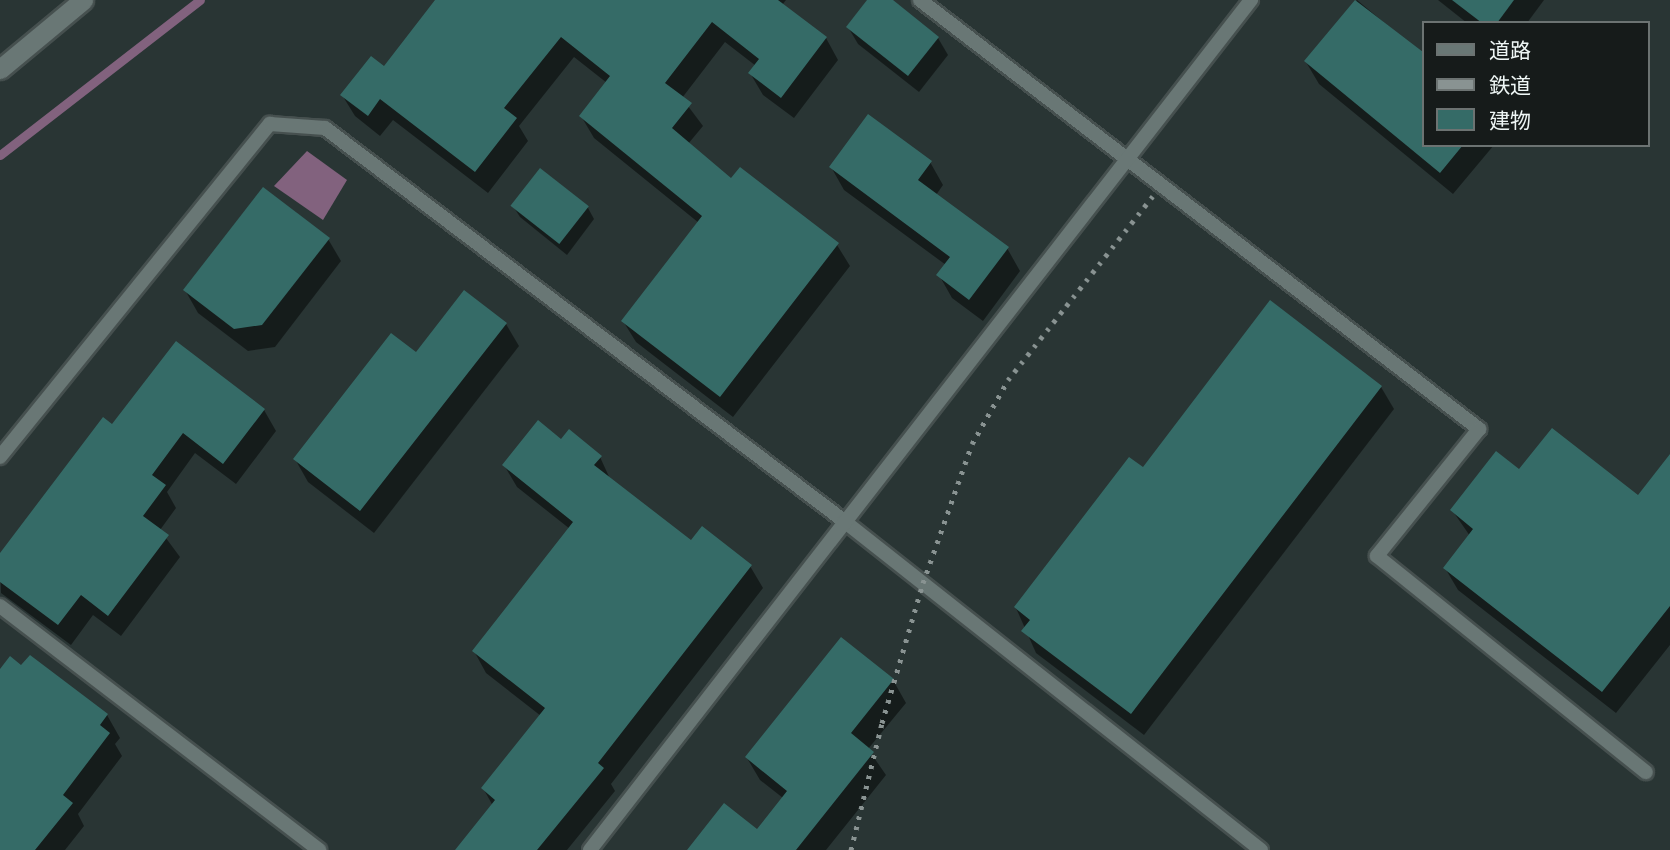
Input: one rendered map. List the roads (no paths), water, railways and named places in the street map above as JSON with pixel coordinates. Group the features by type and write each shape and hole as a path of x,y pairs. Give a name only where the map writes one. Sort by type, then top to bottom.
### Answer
{"street":[{"path":"0,69 83,0"}],"lane":[{"path":"920,0 1479,429 1377,556 1646,772"},
{"path":"590,850 1251,0"},
{"path":"0,457 270,124 325,128 844,521 1261,850"},
{"path":"0,606 319,850"}],"waterway":[{"path":"0,155 200,0"}],"railway":[{"path":"851,850 882,723 923,583 972,444 1008,380 1156,192"}]}
